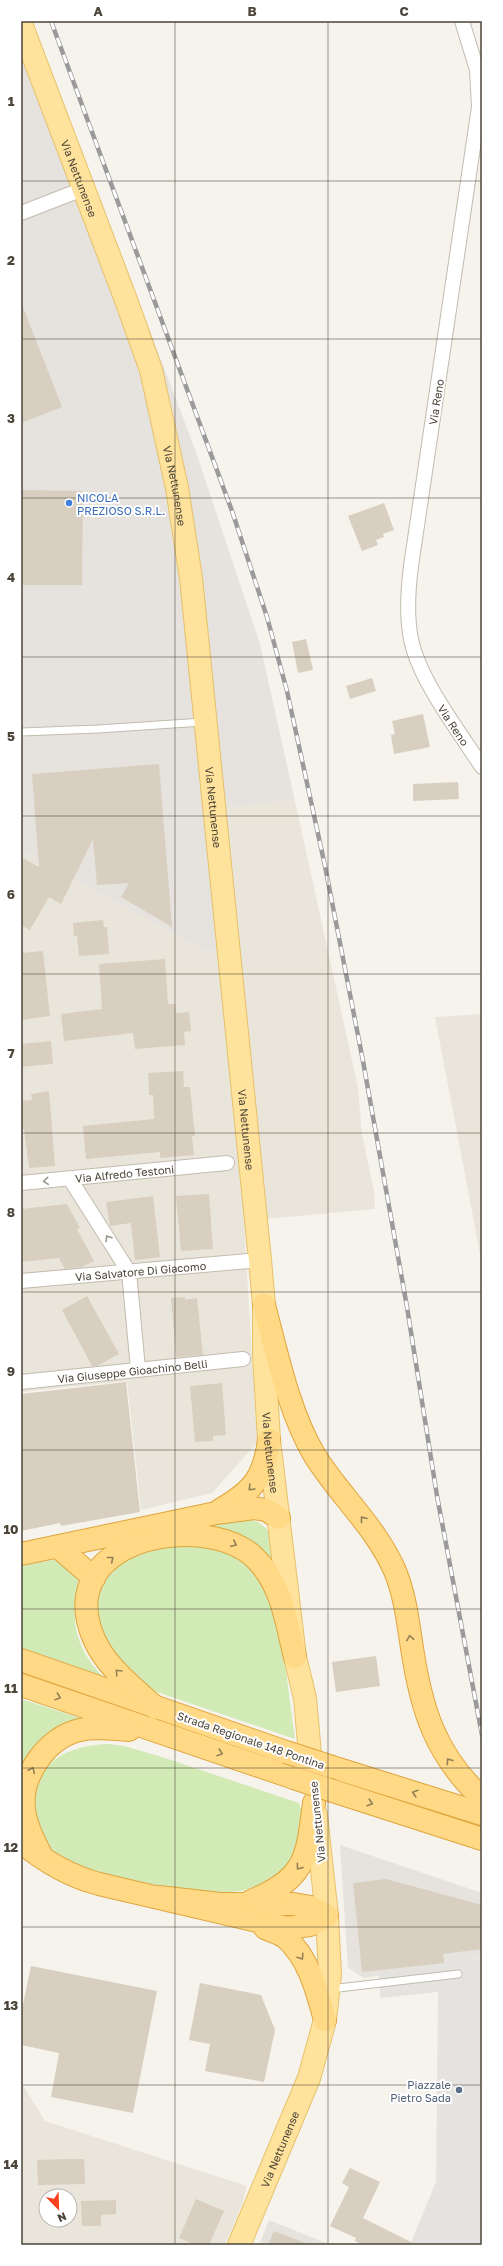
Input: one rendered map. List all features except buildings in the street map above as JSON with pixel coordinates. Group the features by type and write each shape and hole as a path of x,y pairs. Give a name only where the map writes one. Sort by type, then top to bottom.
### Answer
{"highway":[{"path":"264,1305 283,1375 307,1440 318,1461 372,1531 394,1571 407,1615 418,1687 434,1735 476,1803"},
{"path":"216,1513 240,1498 258,1480 265,1466 269,1440"},
{"path":"21,1554 216,1513 254,1508 266,1510 279,1518"},
{"path":"156,1708 117,1672 103,1655 94,1640 88,1619 87,1606 88,1592 94,1578 105,1564 121,1551 156,1538 192,1534 207,1535 234,1543 254,1557 278,1591 295,1657"},
{"path":"58,1547 94,1578"},
{"name":"Strada Regionale 148 Pontina","path":"21,1660 156,1708 332,1767 476,1803"},
{"name":"Strada Regionale 148 Pontina","path":"21,1684 183,1741 473,1836"},
{"path":"44,1860 27,1824 24,1803 27,1784 34,1767 54,1742 70,1733 101,1728 130,1730 183,1741"},
{"path":"159,1898 221,1902 249,1901 276,1891 291,1878 303,1861 309,1843 314,1803"},
{"path":"21,1842 44,1860 63,1872 86,1881 248,1920 295,1928 310,1925 327,1916"},
{"path":"159,1898 220,1904 293,1904 311,1907 327,1916"},
{"path":"248,1920 284,1937 298,1952 316,1987 325,2020"}],"main road":[{"name":"Via Nettunense","path":"21,24 126,300 151,370 160,405 177,488 191,578 260,1260 264,1305 264,1356 269,1440 295,1657 305,1698 314,1803 327,1916 330,1989 325,2020 309,2078 239,2245"},
{"path":"264,1305 279,1399 307,1638 305,1698"},
{"path":"279,1518 287,1534 307,1638"}],"street":[{"name":"Via Reno","path":"462,21 477,70 479,107 411,566 408,614 411,640 420,666 482,767"},
{"path":"21,213 83,189"},
{"name":"Via Alfredo Testoni","path":"21,1183 227,1162"},
{"path":"70,1179 129,1272 138,1369"},
{"name":"Via Salvatore Di Giacomo","path":"21,1281 260,1260"},
{"name":"Via Giuseppe Gioachino Belli","path":"21,1382 243,1359"}],"lane":[{"path":"22,734 205,721"},
{"path":"330,1989 458,1974"}],"shaded area":[{"path":"21,21 32,21 196,452 260,644 295,801 227,807 241,949 205,951 21,851"},
{"path":"295,801 358,1088 362,1134 374,1191 375,1209 244,1221 257,1443 212,1493 141,1510 127,1381 21,1392 21,851 205,951 241,949 227,807"},
{"path":"482,1014 482,1264 435,1017"},
{"path":"340,1845 482,1893 482,1957 445,1965 364,1978 348,1968"},
{"name":"Piazzale Pietro Sada","path":"482,1958 482,2245 410,2245 436,2182 438,1992 380,1998 379,1974"},
{"path":"21,2082 45,2121 247,2186 241,2207 225,2245 21,2245"},
{"path":"269,2220 331,2245 259,2245"}],"green space":[{"path":"246,1519 264,1526 269,1533 274,1549 277,1577 197,1526"},
{"path":"174,1546 202,1546 226,1552 245,1563 264,1582 280,1627 295,1739 145,1688 104,1649 94,1601 109,1572 118,1564 142,1553"},
{"path":"58,1559 81,1583 76,1598 75,1612 76,1626 84,1652 101,1675 112,1685 21,1655 21,1566"},
{"path":"21,1699 92,1722 32,1751 21,1765"},
{"path":"108,1744 124,1746 162,1757 299,1803 302,1814 302,1822 293,1859 277,1876 260,1886 240,1891 219,1892 175,1888 113,1877 87,1871 62,1861 52,1854 45,1846 31,1806 33,1795 43,1773 57,1758 76,1749 87,1746"}],"railway":[{"path":"51,21 232,511 267,617 287,691 325,866 363,1061 407,1307 437,1496 482,1735"}],"place":[{"name":"NICOLA PREZIOSO S.R.L.","path":"69,503"},
{"name":"Piazzale Pietro Sada","path":"459,2090"}]}
